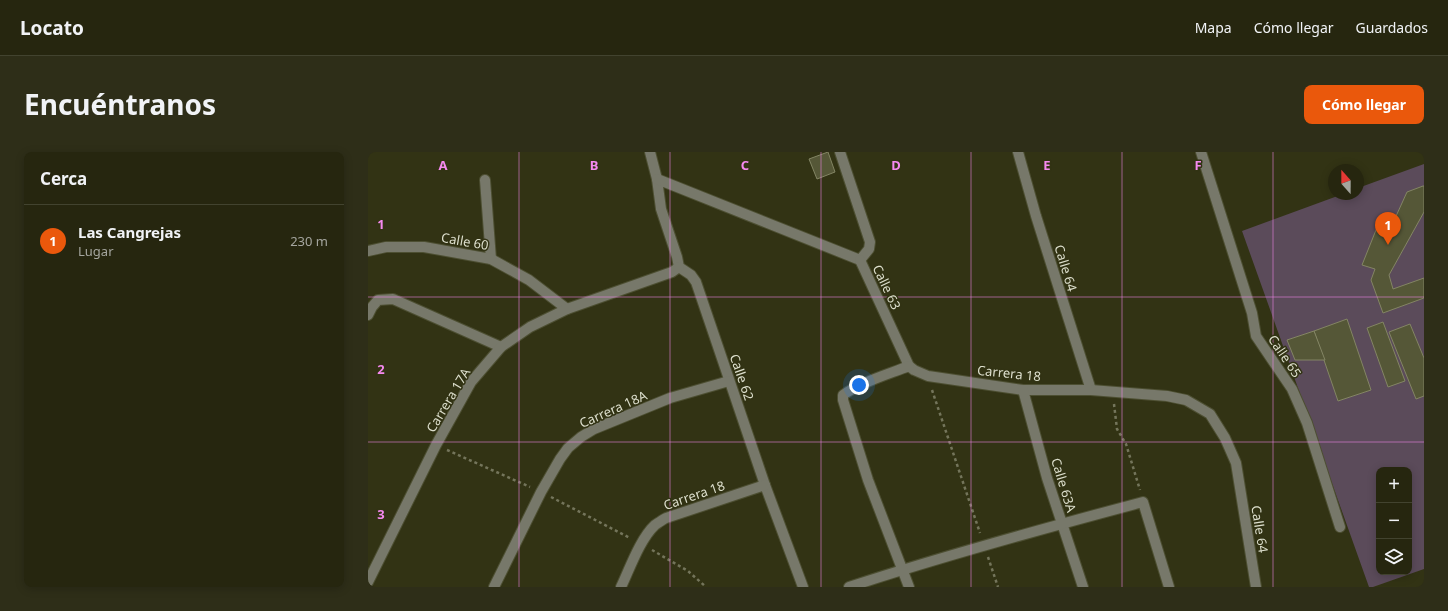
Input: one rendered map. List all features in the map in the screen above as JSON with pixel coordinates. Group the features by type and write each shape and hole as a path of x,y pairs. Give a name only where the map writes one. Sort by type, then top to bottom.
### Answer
{"street":[{"path":"650,152 657,179 661,209 678,257 679,267"},
{"name":"Calle 63","path":"840,152 870,242 869,249 860,260 909,366"},
{"name":"Calle 64","path":"1018,152 1036,216 1091,390"},
{"name":"Calle 65","path":"1201,152 1252,313 1256,336 1292,389 1307,423 1340,527"},
{"path":"657,179 860,260"},
{"path":"485,180 491,259"},
{"name":"Calle 60","path":"368,251 386,247 424,247 491,259 529,280 567,309"},
{"name":"Carrera 17A","path":"368,582 436,445 471,382 501,347 530,327 567,309 672,272 679,267"},
{"name":"Calle 62","path":"679,267 691,275 696,282 765,485 804,587"},
{"path":"368,315 378,300 393,299 501,347"},
{"path":"909,366 863,384 843,395 843,400 868,480 909,587"},
{"name":"Carrera 18","path":"909,366 921,374 928,376 1022,390 1091,390 1167,396 1186,400"},
{"name":"Carrera 18A","path":"494,587 541,492 568,448 581,437 594,429 670,398 729,381"},
{"name":"Calle 63A","path":"1022,390 1047,478 1083,587"},
{"name":"Calle 64","path":"1186,400 1210,414 1226,438 1236,463 1256,587"},
{"name":"Carrera 18","path":"622,587 646,535 666,518 765,485"},
{"path":"849,587 984,545 1144,502 1169,587"}],"path":[{"path":"928,376 998,587"},
{"path":"1115,413 1117,429 1126,444 1144,502"},
{"path":"436,445 541,492 642,544 688,571 706,587"}],"shaded area":[{"path":"1424,164 1424,569 1412,573 1412,467 1376,467 1376,575 1407,575 1373,587 1369,587 1242,231 1328,199 1364,200 1364,186"}],"building":[{"path":"828,152 835,172 817,179 809,159"},
{"path":"1423,186 1424,212 1389,275 1393,289 1424,278 1424,298 1383,313 1371,280 1375,269 1362,265 1380,220 1392,225 1407,192"},
{"path":"1347,319 1371,390 1338,401 1314,331"},
{"path":"1383,322 1405,381 1388,387 1367,328"},
{"path":"1410,324 1424,358 1424,396 1416,399 1389,332"},
{"path":"1314,331 1325,360 1295,360 1287,340"}],"place":[{"name":"Las Cangrejas","path":"1388,245"}]}
